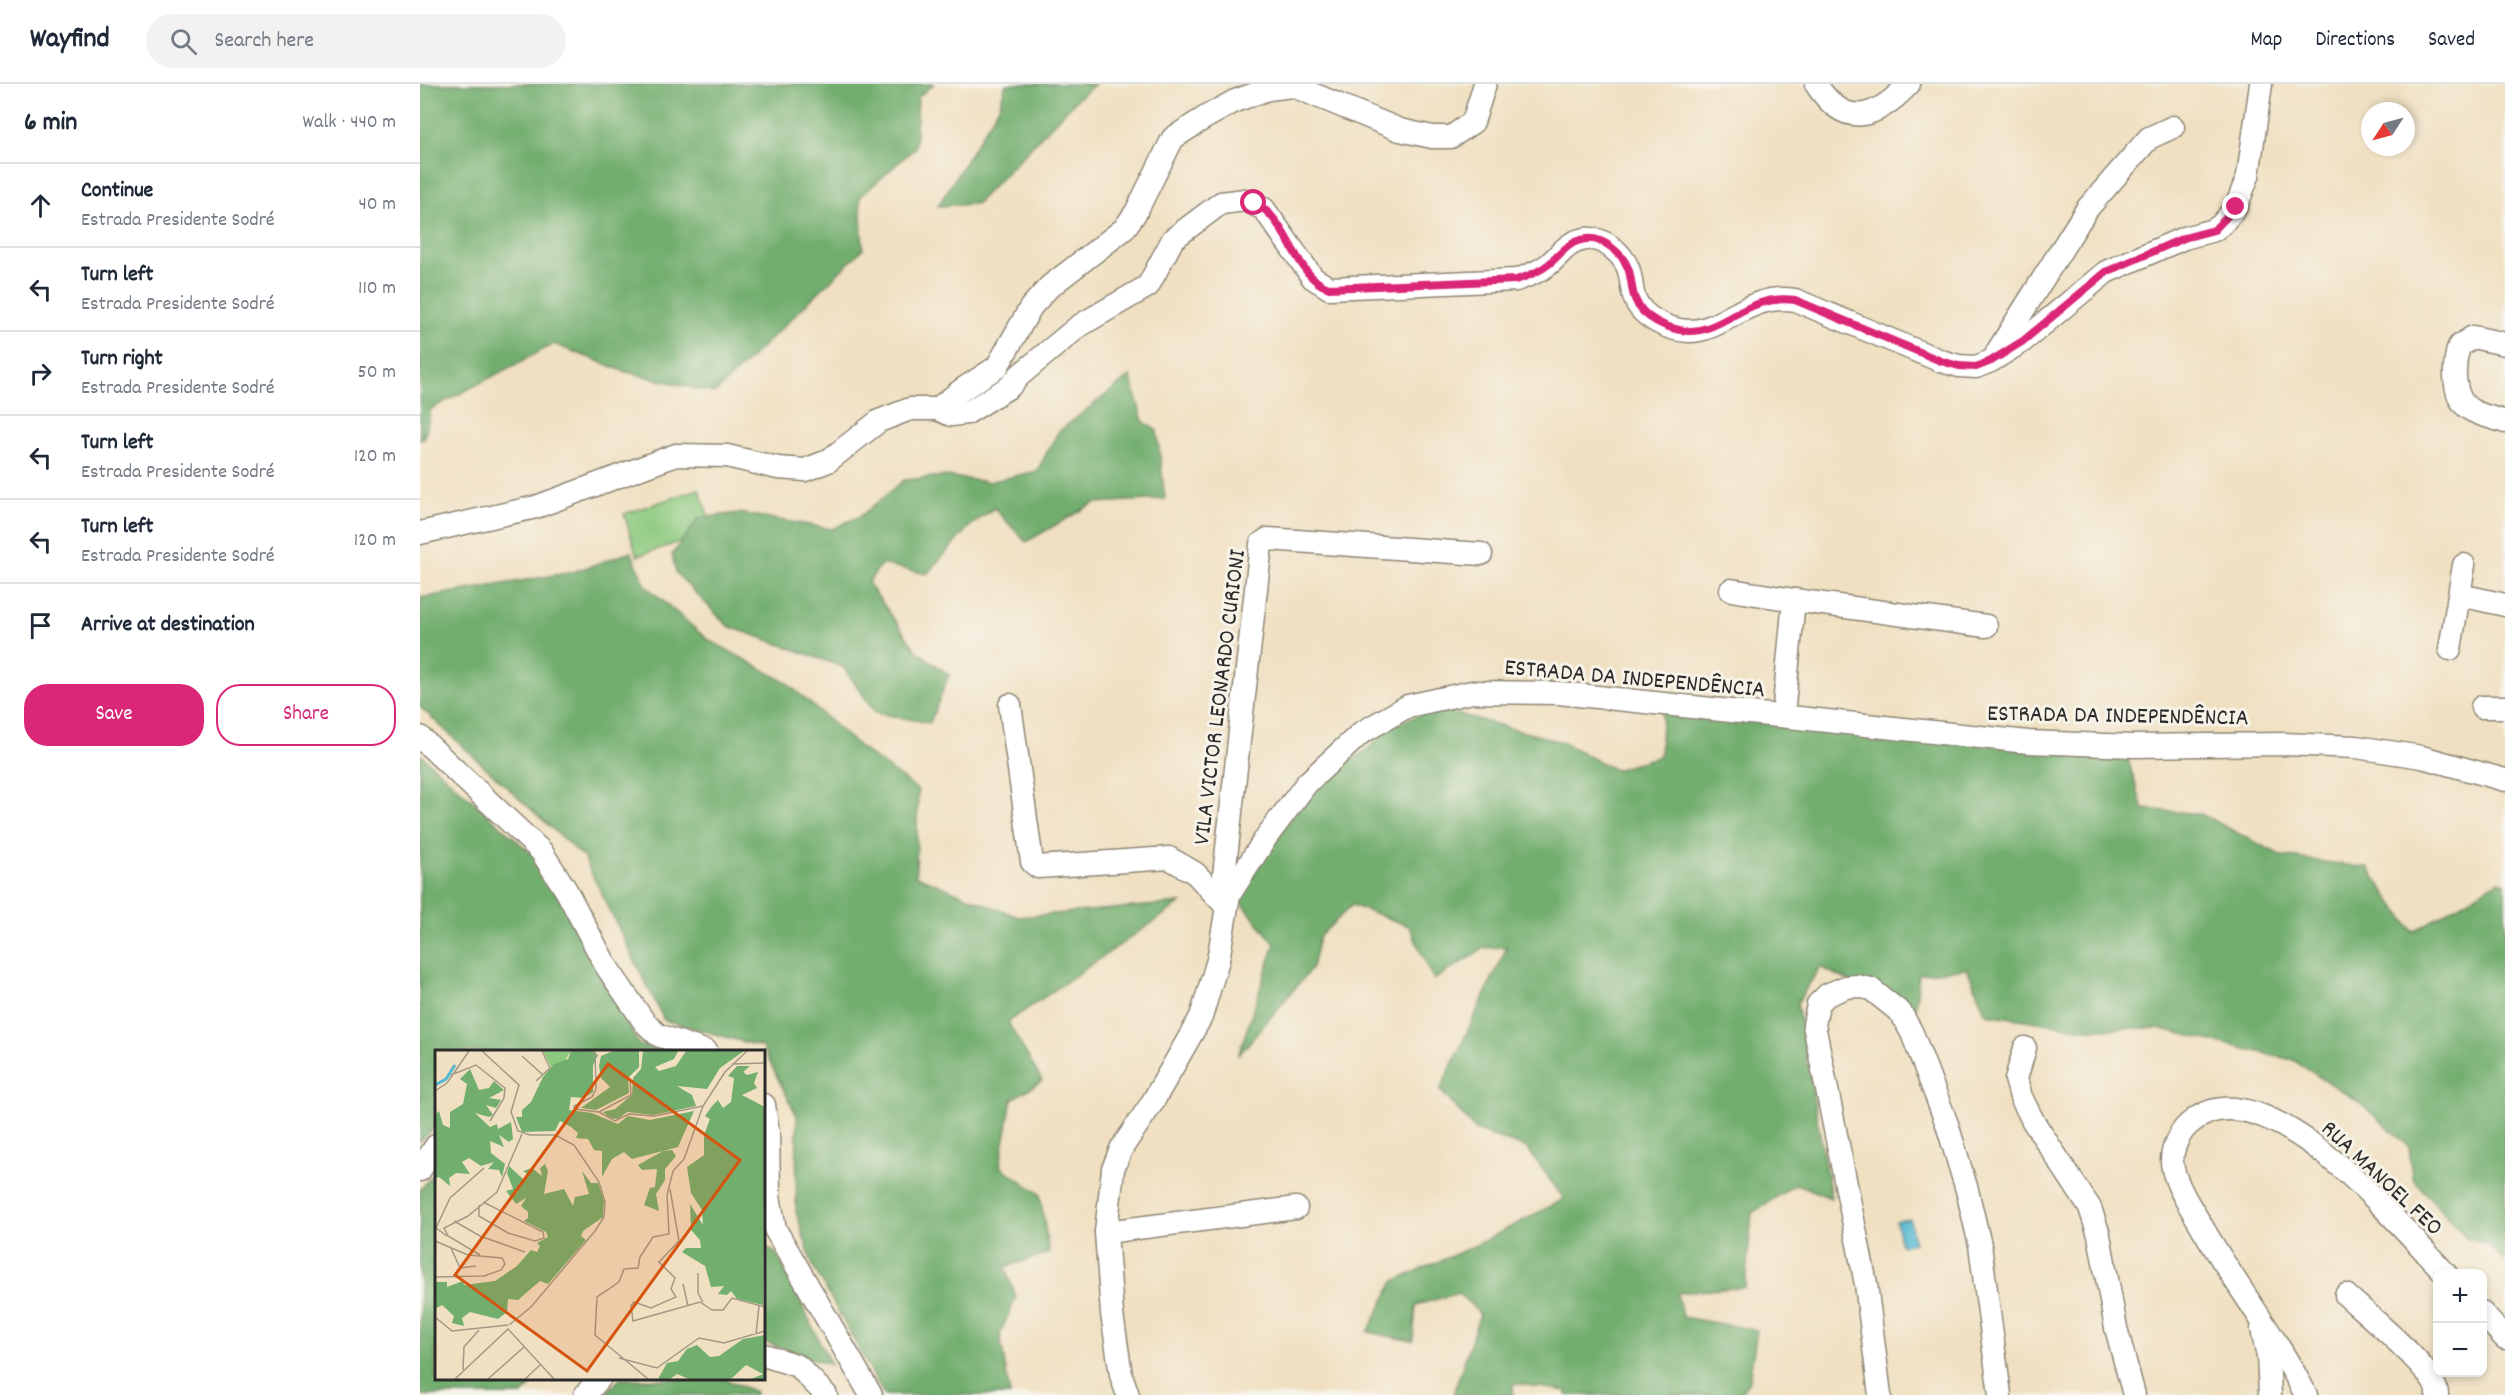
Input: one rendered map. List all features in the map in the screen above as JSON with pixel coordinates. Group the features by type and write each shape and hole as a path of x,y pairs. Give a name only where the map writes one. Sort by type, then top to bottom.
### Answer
{"street":[{"path":"938,410 963,389 998,367 1031,307 1049,287 1124,229 1136,212 1173,138 1206,117 1236,101 1269,89 1293,86 1400,130 1432,137 1451,137 1473,122 1485,84"},
{"path":"1816,84 1835,109 1858,116 1881,108 1909,84"},
{"path":"420,533 536,507 676,455 728,456 778,468 805,470 828,461 879,421 910,409 938,410 951,414 967,413 1009,387 1020,375 1079,326 1148,286 1173,239 1221,203 1234,199 1254,203 1264,208 1313,278 1329,288 1516,280 1536,273 1572,243 1586,238 1597,240 1618,254 1628,267 1636,301 1645,313 1670,327 1701,330 1766,300 1779,298 1795,300 1950,363 1976,367 1991,361 2023,341 2106,272 2184,238 2214,230 2222,224 2236,207 2248,176 2261,84"},
{"path":"1991,361 2087,209 2149,138 2173,127"},
{"path":"2505,344 2473,337 2459,346 2454,360 2457,386 2462,403 2471,411 2505,422"},
{"name":"VILA VICTOR LEONARDO CURIONI","path":"1227,900 1223,884 1261,544 1268,539 1481,554"},
{"path":"2450,649 2464,564"},
{"path":"1731,590 1986,626"},
{"path":"2460,595 2505,605"},
{"path":"1783,716 1794,600"},
{"name":"ESTRADA DA INDEPENDÊNCIA","path":"1128,1395 1121,1375 1112,1314 1106,1232 1113,1169 1121,1149 1152,1104 1204,1007 1218,960 1227,900 1267,836 1307,783 1329,760 1361,733 1386,717 1426,700 1472,692 1559,693 2028,742 2134,746 2283,744 2356,747 2422,757 2505,780"},
{"path":"1010,705 1032,862 1038,867 1169,858 1195,873 1227,900"},
{"path":"2482,707 2505,707"},
{"path":"420,737 541,851 566,890 606,966 631,1007 645,1023 658,1035 701,1050"},
{"path":"1880,1395 1866,1284 1814,1025 1818,1004 1835,991 1857,986 1871,989 1901,1013 1929,1074 1967,1190 1980,1245 2000,1395"},
{"path":"2025,1048 2016,1079 2021,1097 2033,1121 2090,1208 2099,1235 2116,1328 2134,1395"},
{"name":"RUA MANOEL FEO","path":"2306,1395 2292,1367 2260,1321 2194,1214 2172,1166 2174,1145 2184,1128 2199,1115 2216,1110 2235,1109 2258,1114 2312,1142 2376,1202 2441,1269"},
{"path":"765,1112 768,1134 769,1225 871,1395"},
{"path":"420,1170 435,1148"},
{"path":"1106,1232 1296,1209"},
{"path":"2346,1296 2417,1363 2437,1387 2437,1395"},
{"path":"2487,1318 2505,1338"},
{"path":"2260,1321 2268,1356 2271,1395"},
{"path":"765,1355 798,1366 826,1395"},
{"path":"585,1395 598,1380"}],"green space":[{"path":"420,84 934,84 918,97 915,148 860,197 863,249 715,393 626,372 554,344 431,409 424,439 420,440"},
{"path":"1006,84 1095,84 1076,100 976,204 938,206 999,107"},
{"path":"1130,376 1143,421 1157,431 1165,499 1094,503 1026,542 994,508 969,527 927,574 881,564 868,583 916,650 949,675 930,723 876,713 843,667 728,626 676,573 672,555 699,518 739,513 832,529 862,515 904,480 945,476 988,482 1037,471 1058,432"},
{"path":"699,489 714,531 637,556 624,514"},
{"path":"631,552 646,586 707,639 786,682 862,749 918,790 916,876 1018,917 1181,903 1008,1022 1042,1081 1012,1099 1000,1166 1040,1194 1049,1253 1005,1267 1016,1297 1000,1334 1010,1395 884,1395 812,1264 796,1212 797,1116 765,1050 762,1047 664,1020 584,858 420,707 420,598 573,572"},
{"path":"1663,705 2125,750 2143,809 2201,814 2282,856 2368,868 2413,932 2499,881 2505,883 2505,1261 2489,1245 2467,1238 2412,1178 2409,1146 2359,1102 2293,1060 2157,1028 2083,1029 1986,1014 1967,968 1919,974 1915,1013 1820,967 1797,1003 1831,1198 1796,1184 1752,1213 1745,1287 1677,1293 1682,1317 1757,1330 1749,1381 1740,1395 1567,1395 1567,1391 1513,1383 1513,1395 1453,1395 1480,1314 1459,1293 1416,1305 1413,1341 1368,1332 1394,1281 1474,1246 1564,1199 1527,1148 1476,1130 1440,1090 1507,947 1484,948 1434,980 1409,926 1352,905 1319,937 1312,968 1238,1056 1275,944 1238,898 1316,780 1361,754 1381,737 1379,731 1436,708 1562,742 1615,770 1660,756"},
{"path":"420,754 540,861 639,1045 659,1050 435,1050 435,1127 420,1142"},
{"path":"435,1172 435,1380 537,1380 522,1395 420,1395 420,1190"},
{"path":"765,1247 777,1254 831,1365 765,1342"},
{"path":"619,1380 727,1380 756,1392 754,1395 604,1395"}],"water":[{"path":"1910,1219 1914,1243 1901,1246 1896,1221"}],"route":[{"path":"1254,203 1270,214 1313,278 1329,288 1516,280 1536,273 1551,262 1560,251 1586,238 1608,245 1618,254 1628,267 1636,301 1645,313 1670,327 1687,331 1701,330 1766,300 1779,298 1795,300 1941,361 1959,366 1976,367 1991,361 2023,341 2106,272 2184,238 2214,230 2230,216 2236,207"}]}
